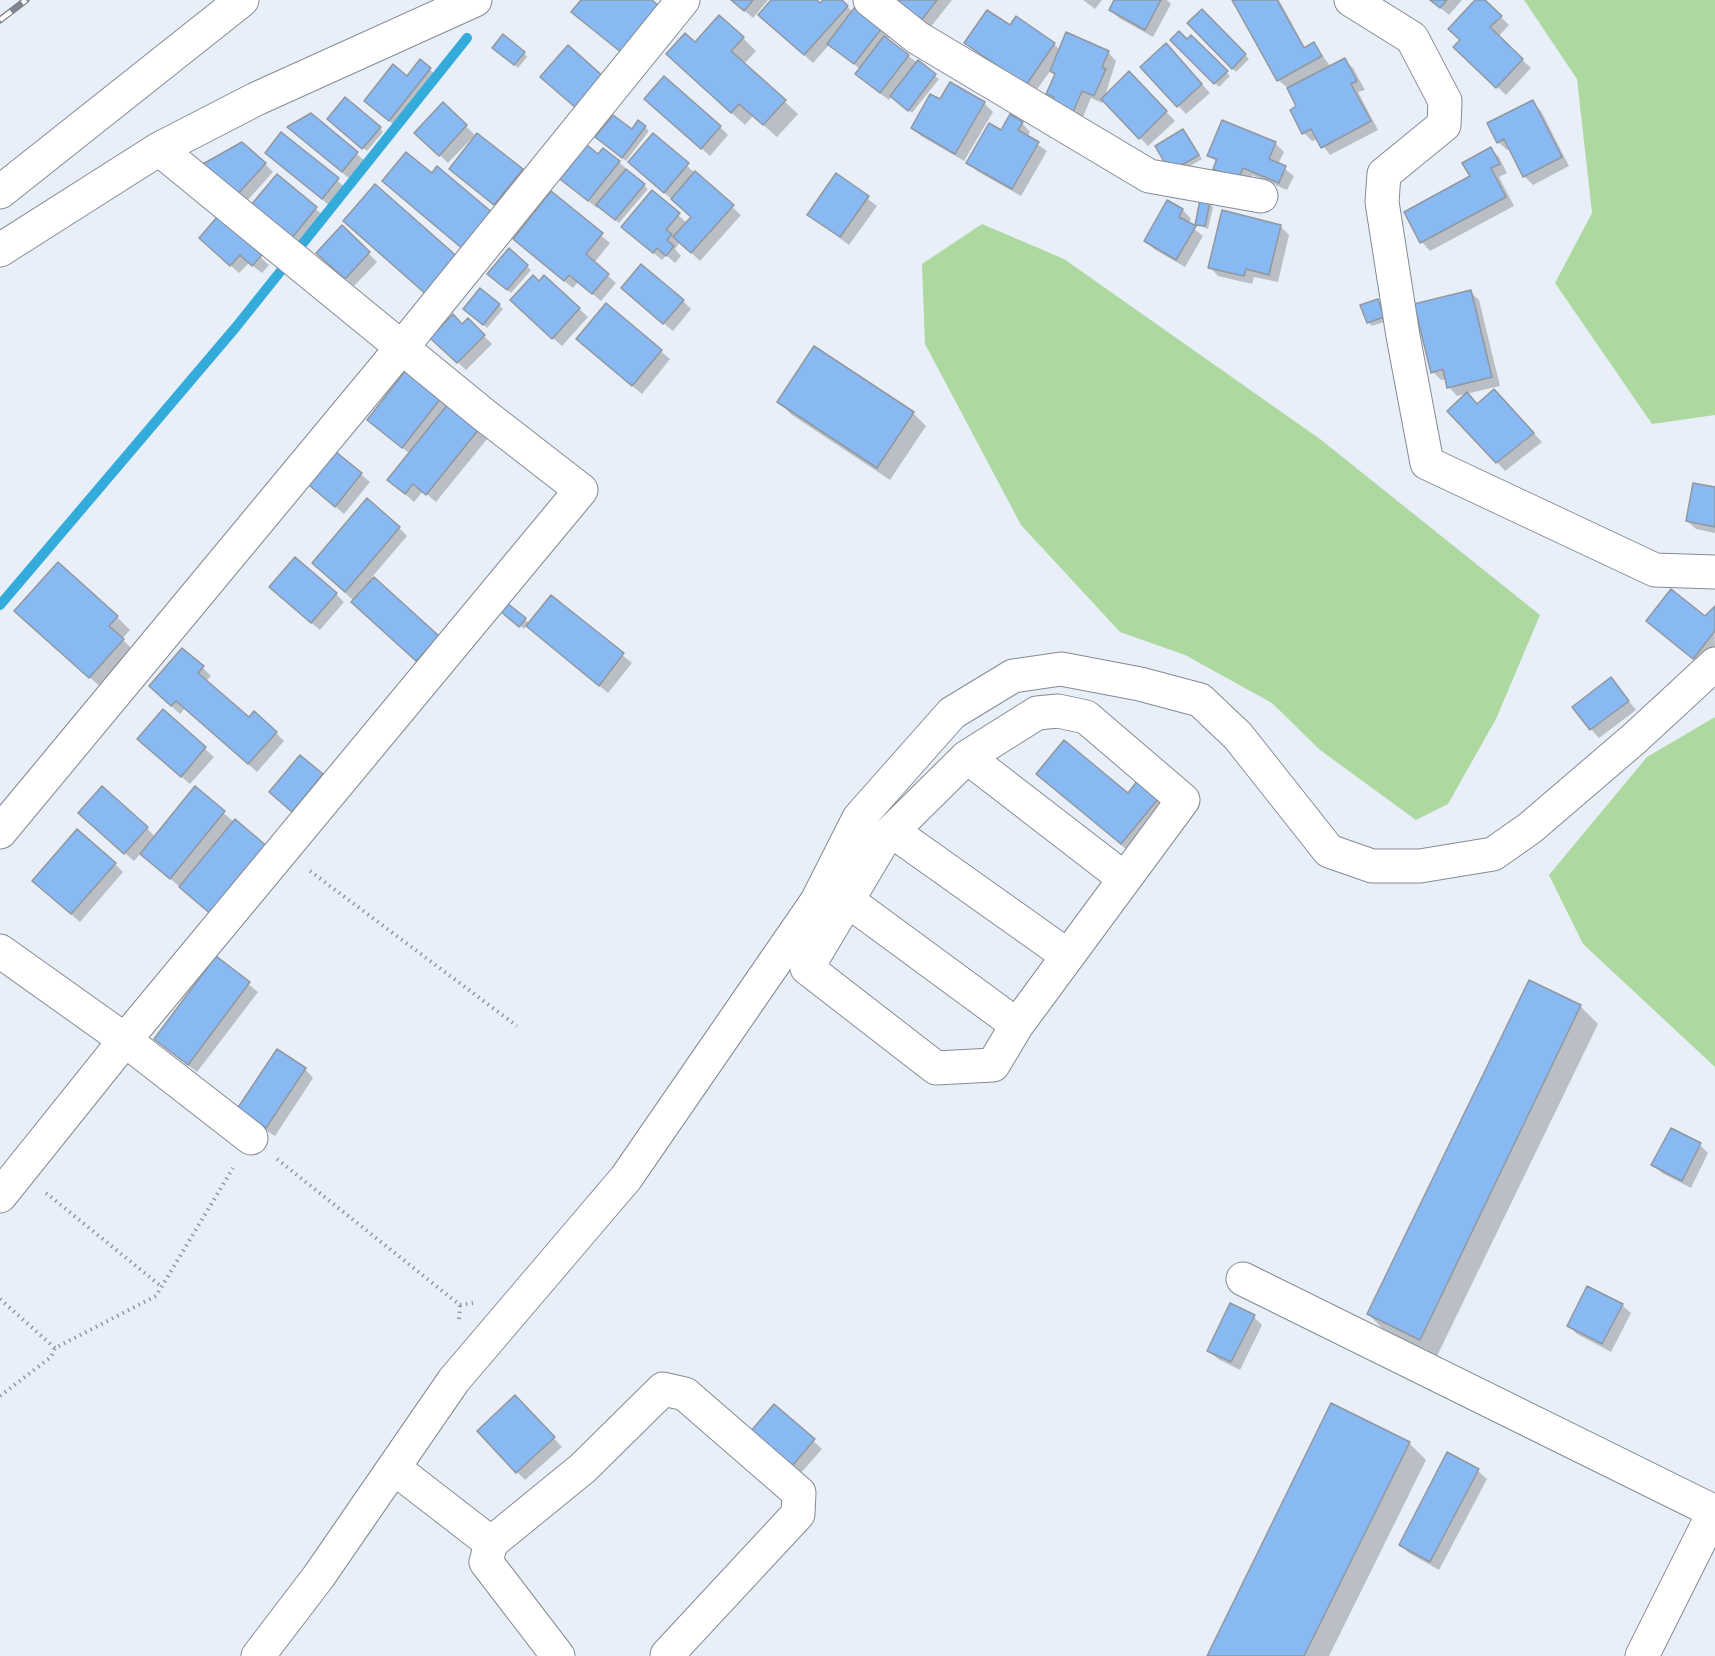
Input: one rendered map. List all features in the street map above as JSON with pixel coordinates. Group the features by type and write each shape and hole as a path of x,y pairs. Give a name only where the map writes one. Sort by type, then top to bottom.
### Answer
{"street":[{"path":"0,192 242,0"},
{"path":"0,250 159,150 256,99 475,0"},
{"path":"0,832 403,346 683,0"},
{"path":"870,0 918,38 1149,176 1261,196"},
{"path":"1351,0 1412,38 1445,101 1444,125 1384,174 1382,202 1403,336 1427,464 1654,570 1715,572"},
{"path":"10,1184 125,1040 581,490 483,414 403,346 159,150"},
{"path":"258,1656 319,1576 454,1380 626,1178 817,902 837,892 884,838 968,757 1037,713 1058,711 1086,717 1183,800 1017,1024 993,1065 936,1068 807,968 837,892 859,818 952,713 1013,676 1061,669 1140,684 1200,700 1238,736 1329,851 1372,866 1420,866 1493,854 1530,828 1635,738 1715,664"},
{"path":"968,757 1125,879"},
{"path":"892,831 1068,956"},
{"path":"837,892 1017,1024"},
{"path":"0,951 125,1040 250,1138"},
{"path":"1243,1279 1714,1512 1642,1656"},
{"path":"558,1656 486,1563 491,1543 583,1468 663,1389 684,1394 799,1493 798,1514 667,1656"},
{"path":"394,1468 491,1543"}],"path":[{"path":"283,850 517,1026"},
{"path":"0,1396 51,1358 55,1348 156,1296 250,1138 460,1305"},
{"path":"10,1184 162,1287"},
{"path":"0,1299 55,1348"}],"green space":[{"path":"1524,0 1715,0 1715,415 1652,424 1555,283 1592,213 1577,79"},
{"path":"982,224 1064,259 1320,439 1540,615 1496,719 1448,804 1416,820 1320,750 1272,703 1185,655 1120,632 1021,525 925,344 922,264"},
{"path":"1715,717 1715,1067 1583,944 1549,875 1647,757"}],"building":[{"path":"581,0 652,0 659,6 622,53 571,12"},
{"path":"731,0 753,0 744,11"},
{"path":"771,0 817,0 820,3 823,0 842,0 848,6 804,55 758,15"},
{"path":"892,0 937,0 920,22"},
{"path":"1114,0 1161,0 1145,30 1109,10"},
{"path":"1232,0 1277,0 1304,48 1314,42 1322,56 1277,81"},
{"path":"1430,0 1447,0 1440,8"},
{"path":"1475,0 1485,0 1502,16 1490,27 1523,59 1496,88 1453,47 1460,40 1448,29"},
{"path":"855,7 882,28 854,64 827,44"},
{"path":"1202,9 1246,54 1232,69 1187,23"},
{"path":"987,10 1010,25 1016,16 1055,43 1026,85 964,43"},
{"path":"719,15 744,37 731,51 786,100 763,125 739,104 731,113 666,54 685,33 695,42"},
{"path":"1179,31 1187,39 1191,35 1228,71 1214,84 1170,40"},
{"path":"1066,32 1109,51 1102,67 1106,69 1094,96 1082,91 1070,119 1049,110 1054,97 1046,94 1055,74 1050,71"},
{"path":"503,34 525,52 514,65 492,48"},
{"path":"884,36 909,55 880,93 855,74"},
{"path":"1166,43 1202,84 1177,107 1140,67"},
{"path":"568,45 604,77 576,108 540,77"},
{"path":"1345,58 1357,81 1351,84 1371,121 1321,148 1311,129 1302,134 1290,110 1296,106 1287,88"},
{"path":"420,59 431,68 389,121 364,101 393,64 407,76"},
{"path":"918,60 936,74 908,111 890,96"},
{"path":"1129,71 1167,111 1139,139 1101,99"},
{"path":"664,76 721,126 701,149 644,99"},
{"path":"950,82 985,102 955,154 911,128 930,94 940,99"},
{"path":"345,97 381,127 362,149 327,119"},
{"path":"1533,100 1562,157 1523,177 1504,139 1497,143 1487,123"},
{"path":"443,102 467,125 439,156 414,133"},
{"path":"311,113 358,152 342,172 287,127"},
{"path":"1010,114 1023,122 1018,130 1039,142 1012,189 966,163 989,123 1001,130"},
{"path":"613,115 632,129 638,120 646,126 622,158 595,137"},
{"path":"1222,120 1276,142 1269,159 1286,166 1279,183 1243,168 1238,180 1213,169 1217,159 1207,156"},
{"path":"1183,129 1199,155 1170,172 1155,146"},
{"path":"281,132 339,178 322,199 265,153"},
{"path":"477,133 523,169 494,205 449,169"},
{"path":"653,133 689,163 664,193 628,162"},
{"path":"242,142 266,163 237,195 201,165"},
{"path":"587,145 598,154 603,148 620,161 588,201 560,179"},
{"path":"1491,147 1500,164 1491,168 1506,197 1420,243 1404,212 1470,176 1462,163"},
{"path":"406,152 432,173 437,166 494,214 464,250 382,181"},
{"path":"626,169 645,184 615,220 596,205"},
{"path":"695,171 734,205 691,253 673,237 691,217 671,199"},
{"path":"836,173 869,196 840,237 807,215"},
{"path":"277,174 317,207 291,239 251,205"},
{"path":"375,184 460,259 428,296 343,221"},
{"path":"652,190 680,213 666,230 672,234 667,240 674,246 666,256 657,248 653,253 621,227"},
{"path":"551,191 603,233 586,254 609,274 592,294 569,275 564,281 513,239"},
{"path":"1167,200 1183,209 1179,217 1196,226 1176,260 1144,241"},
{"path":"1200,200 1210,202 1205,226 1195,225"},
{"path":"1222,210 1281,225 1269,275 1246,269 1244,276 1208,268"},
{"path":"218,216 262,255 252,266 240,255 230,266 199,238"},
{"path":"342,225 370,252 345,279 316,253"},
{"path":"509,248 528,265 507,290 487,274"},
{"path":"641,264 684,300 663,324 621,288"},
{"path":"533,275 539,281 544,275 580,308 552,339 510,300"},
{"path":"480,288 500,304 483,325 463,309"},
{"path":"1471,290 1492,377 1447,388 1443,369 1431,373 1414,304"},
{"path":"1378,299 1384,317 1367,323 1360,305"},
{"path":"606,303 662,350 632,386 576,339"},
{"path":"453,314 462,324 468,318 485,335 457,363 430,338"},
{"path":"814,346 914,412 877,468 777,402"},
{"path":"406,370 441,398 402,448 367,420"},
{"path":"1494,389 1534,433 1496,463 1447,411 1467,392 1477,404"},
{"path":"448,404 479,429 426,495 413,484 405,494 387,480"},
{"path":"336,452 362,473 335,507 309,485"},
{"path":"1693,483 1715,487 1715,527 1686,521"},
{"path":"367,498 400,527 345,592 312,563"},
{"path":"295,557 337,593 311,623 269,587"},
{"path":"58,562 118,616 109,626 124,639 89,678 14,611"},
{"path":"374,577 439,636 416,661 351,602"},
{"path":"1671,589 1705,616 1715,606 1715,631 1693,659 1646,621"},
{"path":"551,595 624,653 599,686 526,626"},
{"path":"507,603 526,618 519,627 500,611"},
{"path":"182,648 204,666 198,673 249,717 254,711 277,732 248,764 176,701 171,706 149,686"},
{"path":"1611,677 1629,701 1590,730 1572,707"},
{"path":"163,709 206,747 181,777 137,739"},
{"path":"1064,740 1128,793 1142,775 1163,793 1121,844 1036,774"},
{"path":"300,755 323,774 292,812 269,792"},
{"path":"102,786 148,827 124,854 78,813"},
{"path":"195,786 225,811 170,879 140,854"},
{"path":"235,819 269,848 213,916 179,887"},
{"path":"77,829 116,863 71,914 32,881"},
{"path":"216,956 250,982 188,1065 154,1039"},
{"path":"1529,980 1581,1005 1420,1340 1367,1314"},
{"path":"277,1049 306,1068 266,1128 237,1109"},
{"path":"1671,1128 1701,1143 1682,1181 1651,1165"},
{"path":"1587,1286 1623,1304 1602,1344 1567,1326"},
{"path":"1230,1303 1255,1315 1231,1362 1207,1351"},
{"path":"515,1395 555,1437 516,1473 477,1431"},
{"path":"1331,1403 1410,1442 1304,1656 1207,1656"},
{"path":"774,1404 815,1439 791,1467 751,1431"},
{"path":"1447,1452 1479,1469 1430,1562 1399,1545"}],"waterway":[{"path":"0,605 236,327 467,38"}],"railway":[{"path":"0,20 26,0"}]}
